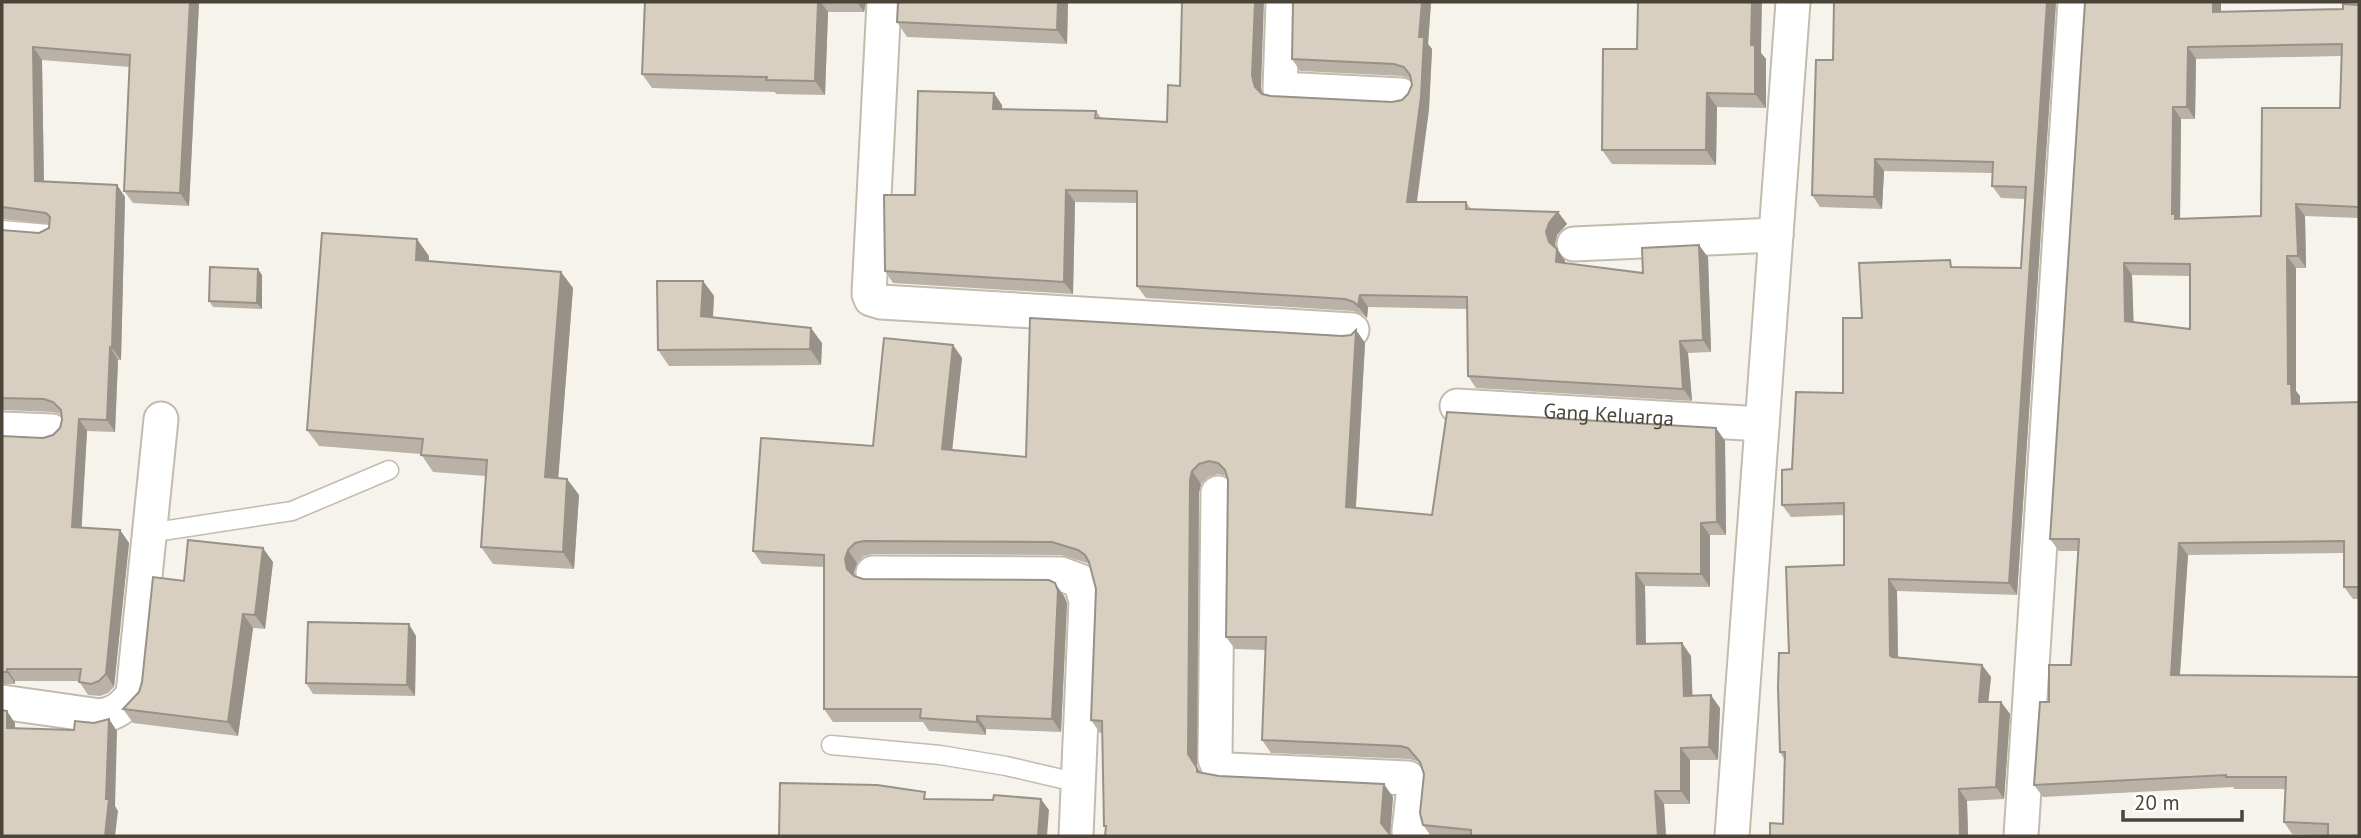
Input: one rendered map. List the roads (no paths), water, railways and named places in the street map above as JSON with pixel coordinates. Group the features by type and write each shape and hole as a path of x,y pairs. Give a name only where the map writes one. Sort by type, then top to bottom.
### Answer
{"street":[{"path":"884,2 869,295 871,299 881,302 1352,330"},
{"path":"1283,2 1280,89 1401,95"},
{"path":"1732,836 1793,2"},
{"path":"2021,836 2075,2"},
{"path":"1574,244 1776,235"},
{"name":"Gang Keluarga","path":"1457,406 1762,424"},
{"path":"2,702 100,716 111,714 127,703 133,694 161,419"},
{"path":"2,429 52,431"},
{"path":"1218,493 1215,759 1218,766 1229,770 1408,778 1414,786 1409,831 1413,836"},
{"path":"873,573 1061,574 1080,581 1086,601 1076,836"}],"lane":[{"path":"2,230 48,234"},
{"path":"149,533 292,511 389,470"},
{"path":"831,745 940,755 1006,766 1079,783"}]}
